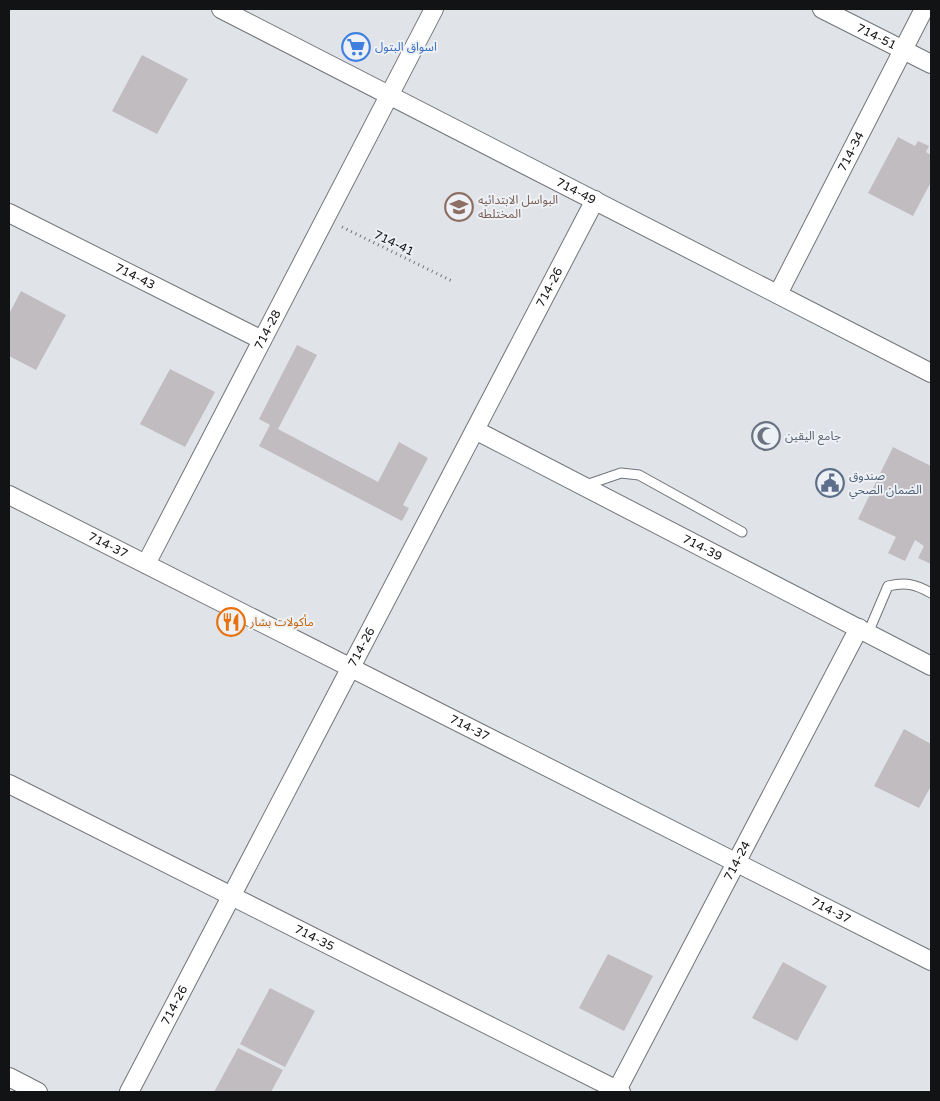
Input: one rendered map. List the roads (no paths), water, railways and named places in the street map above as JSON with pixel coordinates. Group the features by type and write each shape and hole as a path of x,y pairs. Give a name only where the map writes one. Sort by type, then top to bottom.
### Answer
{"street":[{"name":"714-49","path":"221,9 931,373"},
{"name":"714-28","path":"146,564 434,9"},
{"name":"714-51","path":"822,9 931,64"},
{"name":"714-34","path":"778,294 924,9"},
{"name":"714-26","path":"129,1092 595,200"},
{"name":"714-43","path":"9,212 262,340"},
{"name":"714-39","path":"475,430 931,666"},
{"name":"714-37","path":"9,495 931,961"},
{"name":"714-24","path":"618,1092 736,863 864,631"},
{"name":"714-35","path":"9,784 618,1092"},
{"path":"9,1078 38,1092"}],"lane":[{"path":"583,486 621,473 639,476 742,532"},
{"path":"864,631 888,586 915,584 931,592"}],"place":[{"name":"اسواق البتول","path":"356,47"},
{"name":"البواسل الابتدائيه المختلطه","path":"459,207"},
{"name":"جامع اليقين","path":"766,436"},
{"name":"صندوق الضمان الصحي","path":"830,483"},
{"name":"مأكولات بشار","path":"231,622"}]}
